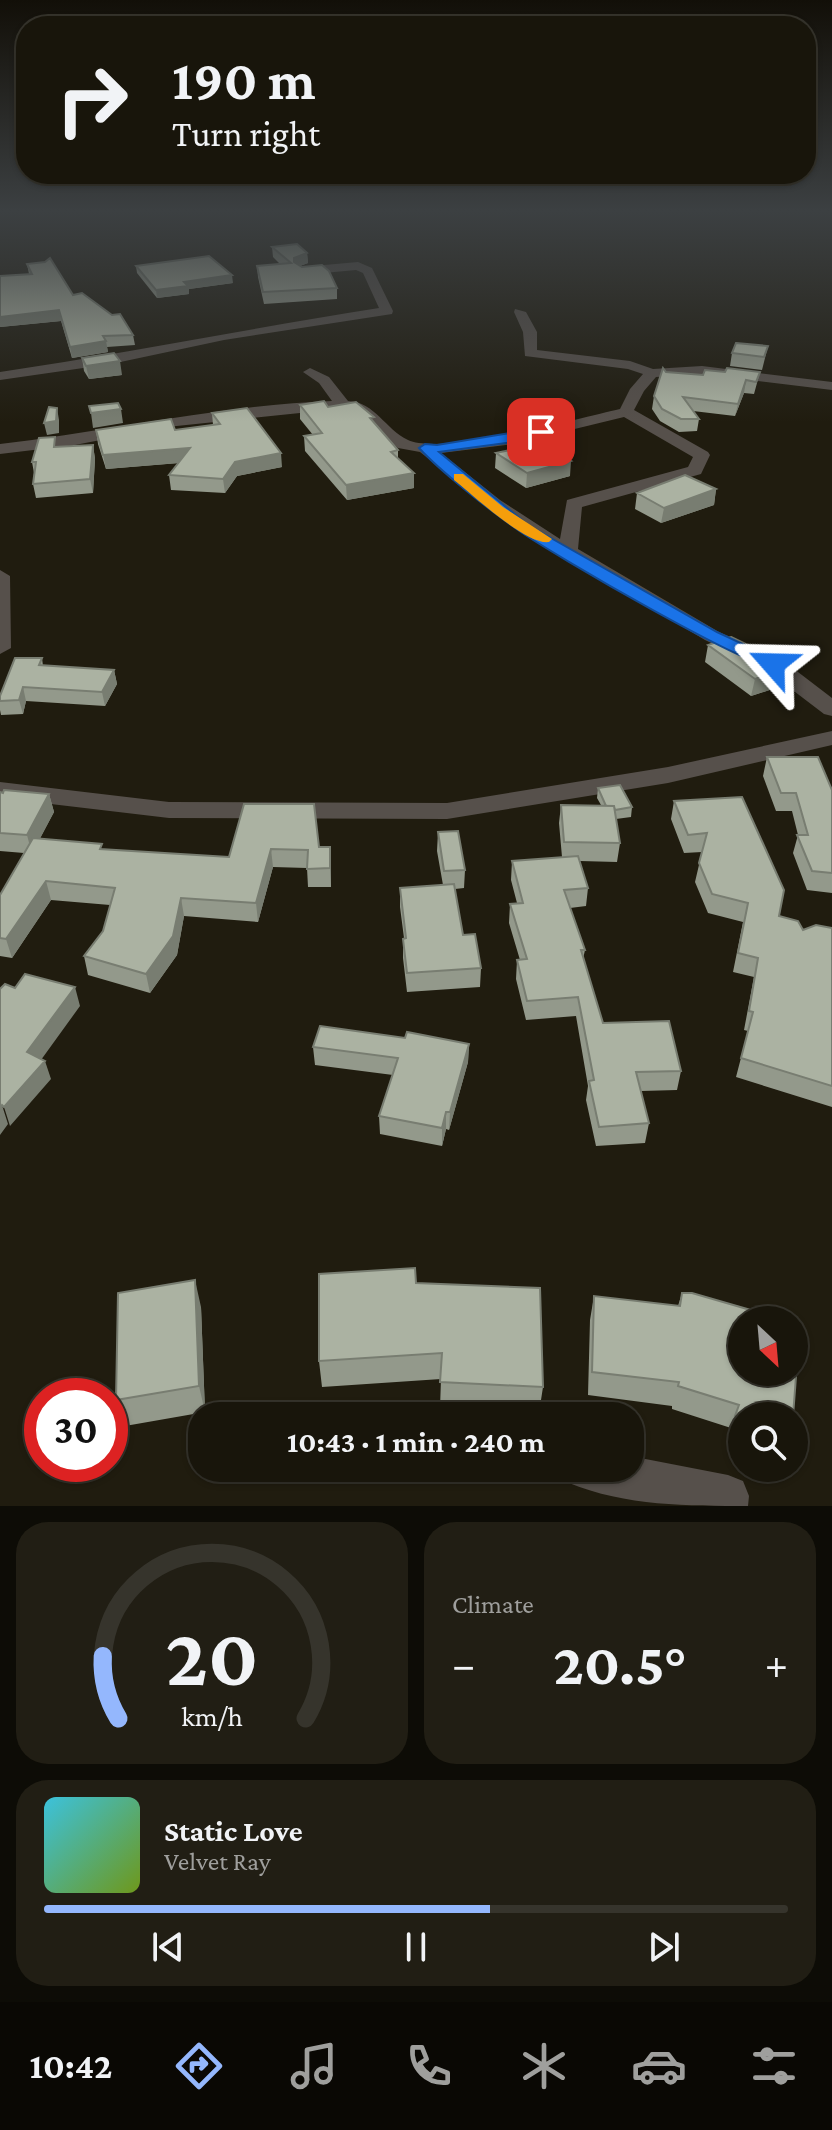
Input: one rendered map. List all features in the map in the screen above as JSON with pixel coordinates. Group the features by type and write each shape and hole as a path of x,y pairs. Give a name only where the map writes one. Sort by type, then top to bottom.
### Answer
{"street":[{"path":"0,376 111,360 224,336 387,311 373,281"},
{"path":"520,312 530,332 530,353 630,365 652,373 702,370 832,386"},
{"path":"310,372 324,380 344,406"},
{"path":"626,412 637,389 652,373"},
{"path":"0,449 75,440 167,422 358,406 404,445 425,448 513,439 626,412 702,455 695,470 573,504 568,551"},
{"path":"425,448 523,528 712,636 773,664 832,709"},
{"path":"0,576 0,648"},
{"path":"0,790 169,810 447,811 668,775 832,738"},
{"path":"644,1480 728,1496 727,1506"}],"building":[{"path":"0,281 64,281 73,295 82,293 112,315 120,314 133,335 103,336 106,341 70,347 59,310 0,317"},
{"path":"149,281 189,281 184,282 188,286 156,290"},
{"path":"261,281 334,281 337,288 263,292"},
{"path":"736,343 768,346 764,357 732,353"},
{"path":"114,353 120,361 86,366 82,358"},
{"path":"663,368 666,372 703,375 705,370 725,372 727,368 760,372 756,382 746,380 738,404 683,397 699,419 681,419 662,409 654,396"},
{"path":"324,401 328,407 356,402 374,417 370,418 398,450 391,452 414,473 346,485 304,436 322,433 300,405"},
{"path":"118,403 121,409 91,413 89,406"},
{"path":"49,407 57,408 56,421 44,423"},
{"path":"247,408 281,453 235,462 223,479 169,475 190,448 103,455 96,430 171,419 175,430 220,424 212,413"},
{"path":"55,437 54,447 93,445 90,479 33,484 36,462 32,462 39,438"},
{"path":"542,443 571,461 527,473 496,453"},
{"path":"685,475 716,489 664,508 637,493"},
{"path":"731,637 767,654 786,668 755,679 708,645"},
{"path":"15,658 42,658 39,665 114,670 102,692 23,687 19,700 0,701"},
{"path":"767,757 818,757 832,790 832,873 812,871 797,835 808,835 796,793 781,793"},
{"path":"620,785 632,807 615,810 614,806 606,806 598,788"},
{"path":"0,792 49,794 27,835 0,833"},
{"path":"742,797 784,890 779,916 798,921 803,930 816,925 832,928 832,1086 741,1058 753,1012 749,1011 758,958 738,953 748,903 712,894 699,863 707,833 688,835 674,801"},
{"path":"244,804 314,804 319,847 330,847 330,868 307,869 308,850 271,849 256,903 181,898 173,936 146,974 84,956 103,931 115,888 46,881 6,939 0,938 0,895 33,838 102,844 100,849 229,857"},
{"path":"561,805 614,806 620,843 564,842"},
{"path":"458,831 465,870 444,871 438,832"},
{"path":"578,856 588,888 564,890 585,950 581,950 603,1023 669,1021 681,1071 636,1072 649,1123 599,1127 589,1081 594,1080 578,997 527,1001 517,960 527,959 510,904 523,903 512,861"},
{"path":"454,884 463,935 475,934 481,968 407,973 400,888"},
{"path":"25,974 75,987 27,1052 45,1061 0,1108 0,989 5,984 15,988"},
{"path":"320,1026 405,1038 407,1032 469,1044 450,1112 446,1112 442,1128 379,1116 398,1058 313,1047"},
{"path":"415,1268 416,1283 540,1288 543,1387 440,1382 442,1353 319,1361 319,1274"},
{"path":"195,1280 199,1386 128,1398 128,1378 116,1378 118,1293"},
{"path":"682,1293 692,1293 737,1306 728,1306 728,1386 795,1386 794,1402 729,1402 678,1386 679,1382 592,1372 594,1296 680,1306"}],"slow traffic":[{"path":"459,477 498,510 544,539"}],"route":[{"path":"541,432 513,439 425,448 523,528 712,636 773,664"}]}
